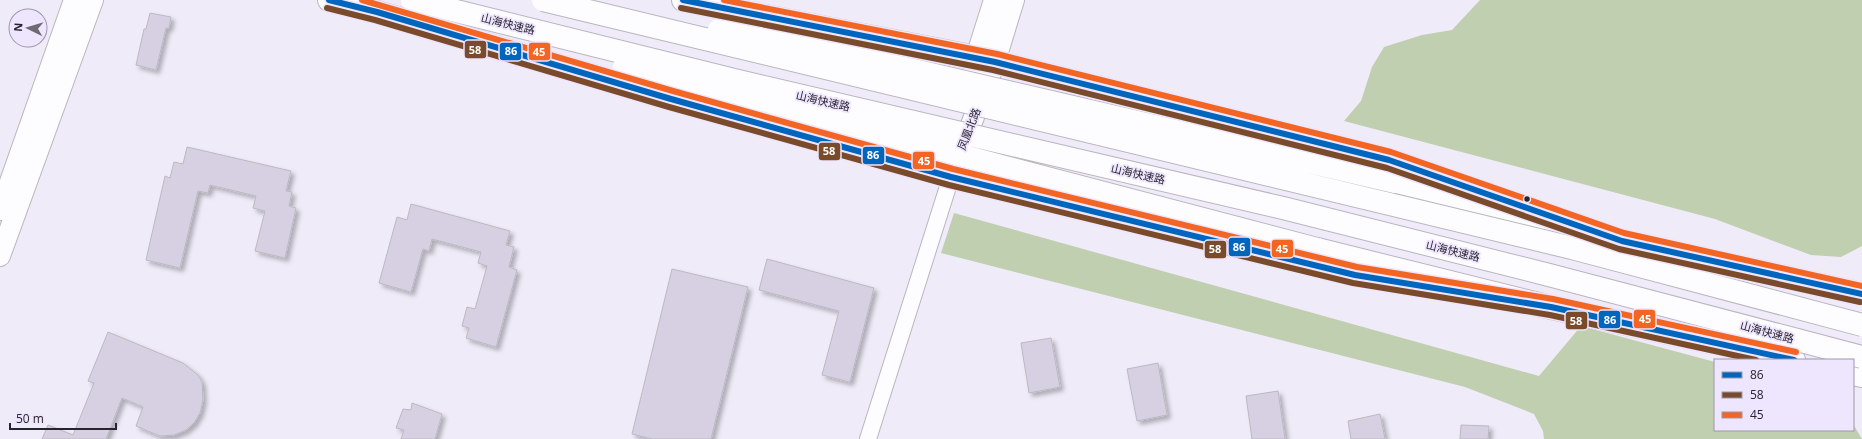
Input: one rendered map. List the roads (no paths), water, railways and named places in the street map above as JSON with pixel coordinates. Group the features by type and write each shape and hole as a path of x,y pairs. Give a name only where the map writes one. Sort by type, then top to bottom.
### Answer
{"main road":[{"path":"329,0 378,12 671,99 951,177 1355,275 1551,307"},
{"path":"403,0 648,74 1317,249 1551,307 1789,359"},
{"name":"山海快速路","path":"412,0 738,81 1283,208 1549,275 1862,357"},
{"path":"543,0 1572,248 1862,325"},
{"path":"683,0 985,59 1389,160 1622,241"},
{"path":"590,12 776,38 1395,182 1622,241 1862,294"}],"street":[{"path":"0,210 74,0"},
{"path":"0,256 93,0"},
{"name":"凤凰北路","path":"951,177 985,59 994,0"},
{"name":"凤凰北路","path":"985,59 1014,0"},
{"path":"868,439 951,177"},
{"path":"862,439 880,399"}]}
